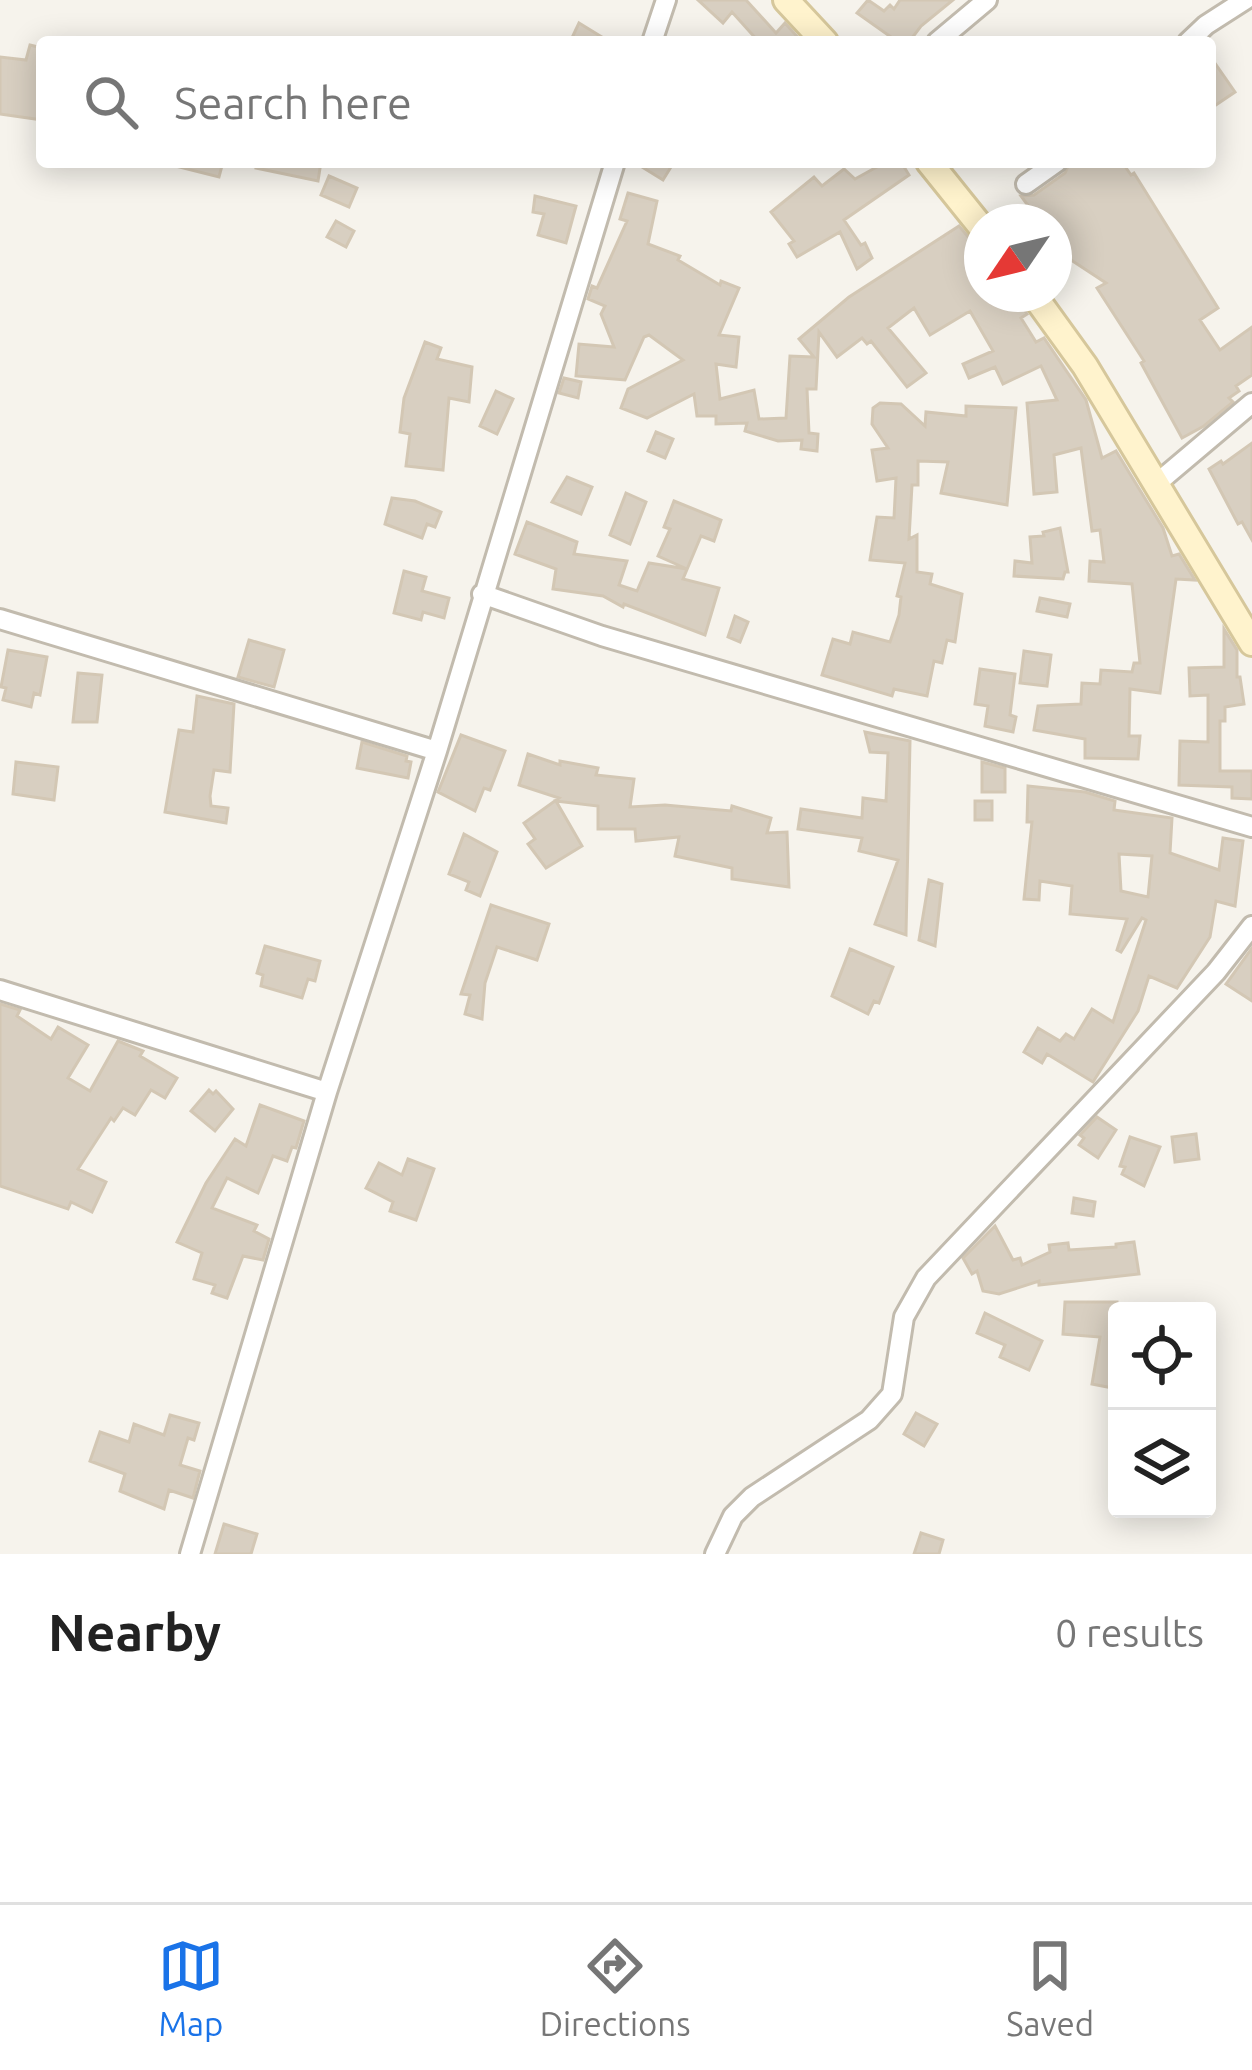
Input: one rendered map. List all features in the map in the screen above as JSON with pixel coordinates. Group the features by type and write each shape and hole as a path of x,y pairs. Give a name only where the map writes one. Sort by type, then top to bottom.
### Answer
{"main road":[{"path":"786,0 819,36"},
{"path":"934,168 964,206"},
{"path":"1046,312 1085,366 1252,643"}],"street":[{"path":"654,36 666,0"},
{"path":"945,36 987,0"},
{"path":"1194,36 1245,0"},
{"path":"190,1554 327,1092 437,751 613,168"},
{"path":"1026,184 1049,168"},
{"path":"1156,484 1252,403"},
{"path":"482,594 602,636 1252,827"},
{"path":"0,620 437,751"},
{"path":"716,1554 733,1516 752,1497 869,1420 892,1394 904,1318 926,1278 1216,972 1252,926"},
{"path":"0,990 327,1092"}],"building":[{"path":"698,0 746,0 776,33 785,23 797,36 754,36 732,12 723,23"},
{"path":"868,0 884,11 890,5 894,9 900,0 953,0 914,36 890,36 857,13"},
{"path":"579,23 600,36 573,36"},
{"path":"30,45 36,46 36,119 0,114 0,57 26,60"},
{"path":"1216,65 1235,92 1216,105"},
{"path":"183,168 221,168 219,177"},
{"path":"256,168 320,168 318,181"},
{"path":"644,168 670,168 663,180"},
{"path":"875,168 905,168 909,175 844,220 872,258 857,269 840,232 797,257 789,244 794,241 771,212 814,177 822,186 844,169 855,179"},
{"path":"1067,168 1126,168 1134,173 1218,308 1200,320 1220,350 1252,327 1252,375 1236,386 1239,391 1229,398 1233,402 1182,438 1144,361 1097,288 1106,283 1072,261 1072,204 1027,204 1021,196 1034,195"},
{"path":"329,176 357,188 349,207 321,195"},
{"path":"628,193 657,201 648,244 680,256 678,260 720,285 721,281 739,288 719,335 739,337 736,367 716,364 720,399 754,390 759,419 786,418 790,356 814,357 799,339 849,297 959,226 964,232 964,312 968,312 930,335 914,308 888,328 926,373 907,387 871,341 867,344 862,338 837,357 819,332 816,389 807,389 809,433 818,434 817,451 801,449 802,440 778,441 745,431 747,423 716,424 716,416 697,416 694,394 647,418 621,408 628,389 683,360 649,335 625,380 576,376 579,344 614,347 601,314 605,306 588,299 627,221 620,219"},
{"path":"535,196 576,206 566,243 538,235 544,214 533,212"},
{"path":"336,221 354,231 346,247 327,237"},
{"path":"971,312 1026,312 1021,318 1036,342 1044,338 1086,400 1102,458 1116,451 1163,528 1172,556 1179,554 1195,580 1176,579 1160,693 1130,689 1129,736 1140,736 1138,759 1085,758 1085,739 1034,730 1038,706 1081,704 1082,683 1100,684 1101,670 1132,672 1134,663 1140,663 1132,584 1089,581 1090,561 1104,562 1100,530 1092,531 1081,448 1054,455 1057,492 1034,494 1027,403 1057,400 1041,366 1003,384 995,367 969,378 963,364 993,351"},
{"path":"425,342 441,348 437,359 472,367 469,402 449,398 443,470 406,466 410,434 400,432 404,398"},
{"path":"564,378 581,382 578,398 559,393"},
{"path":"496,391 513,399 497,434 480,426"},
{"path":"880,403 901,404 925,426 926,412 966,416 966,406 1016,408 1007,505 941,493 948,462 918,461 909,539 917,535 917,572 932,574 930,584 962,594 955,642 947,640 942,663 934,661 927,696 894,689 892,696 822,675 833,639 850,644 853,632 890,642 899,615 901,597 897,596 905,563 870,560 877,517 894,518 896,478 877,481 872,450 888,448 872,424 873,408"},
{"path":"656,432 673,439 665,458 648,451"},
{"path":"1252,443 1252,540 1242,522 1238,524 1209,469"},
{"path":"567,477 592,487 581,514 552,502"},
{"path":"626,493 646,502 630,544 610,535"},
{"path":"392,498 441,512 435,527 427,524 422,538 385,524"},
{"path":"674,501 721,520 714,541 701,536 683,579 719,588 705,635 603,596 553,589 556,569 515,554 527,522 577,542 574,554 627,561 619,585 637,591 649,563 687,569 658,556 670,529 664,527"},
{"path":"1060,528 1068,572 1063,579 1014,576 1015,561 1032,563 1030,537"},
{"path":"404,571 426,577 422,591 449,598 444,618 423,612 421,620 394,613"},
{"path":"1040,598 1070,604 1067,617 1037,611"},
{"path":"735,616 748,622 740,642 728,637"},
{"path":"1224,629 1237,650 1244,704 1225,707 1225,721 1220,721 1220,771 1252,771 1252,799 1232,798 1232,787 1179,785 1180,741 1208,742 1208,695 1190,696 1189,668 1224,667"},
{"path":"249,640 284,650 274,687 238,677"},
{"path":"8,650 47,657 40,695 34,693 31,707 3,700"},
{"path":"1024,651 1051,655 1047,686 1020,683"},
{"path":"980,669 1015,674 1013,732 985,726 988,706 975,704"},
{"path":"78,673 102,675 97,722 73,722"},
{"path":"197,696 234,704 230,772 214,770 210,796 211,806 228,808 226,823 165,812 179,730 193,732"},
{"path":"865,732 910,741 906,935 875,924 898,860 859,851 862,838 798,829 801,809 862,818 863,798 886,801 888,753 870,752"},
{"path":"461,735 505,751 490,790 484,788 475,811 438,792"},
{"path":"362,742 407,756 406,761 411,762 408,778 357,768"},
{"path":"528,754 560,765 560,761 598,768 596,775 634,779 630,807 731,811 732,806 771,818 767,833 787,832 789,887 732,879 732,868 675,856 679,837 636,841 635,829 598,829 598,806 556,801 582,846 546,868 528,844 535,839 524,823 559,798 519,785"},
{"path":"16,762 58,767 54,800 13,794"},
{"path":"982,762 1005,768 1005,792 982,792"},
{"path":"1028,786 1085,792 1115,801 1114,810 1172,818 1170,853 1219,870 1223,838 1243,841 1235,906 1216,901 1210,937 1177,988 1149,976 1138,1011 1093,1082 1047,1054 1042,1063 1024,1052 1038,1028 1060,1041 1066,1034 1074,1039 1092,1009 1113,1022 1146,920 1142,918 1121,952 1117,950 1127,919 1070,914 1072,886 1040,881 1039,900 1024,899 1032,822 1027,822","holes":["1119,854 1152,856 1148,897 1121,891"]},
{"path":"975,801 992,801 992,820 975,820"},
{"path":"464,834 497,852 480,896 466,890 469,882 449,874"},
{"path":"929,880 942,884 935,946 919,940"},
{"path":"491,905 549,924 537,960 497,947 485,983 482,1019 465,1014 470,995 461,994"},
{"path":"265,946 320,961 315,981 308,979 302,998 261,986 263,975 257,973"},
{"path":"1252,948 1252,1001 1226,984"},
{"path":"850,949 893,967 879,1003 874,1001 868,1014 832,996"},
{"path":"0,1004 20,1010 17,1016 51,1039 58,1027 88,1045 68,1078 90,1091 118,1041 143,1051 140,1056 177,1078 165,1098 151,1090 135,1115 123,1108 114,1121 111,1118 78,1169 106,1182 92,1212 71,1202 68,1209 0,1186"},
{"path":"209,1090 233,1109 215,1131 191,1111"},
{"path":"260,1105 304,1121 296,1148 292,1147 287,1161 273,1156 258,1193 227,1178 212,1208 257,1225 254,1231 269,1239 263,1260 243,1256 227,1298 212,1293 215,1285 194,1279 202,1253 177,1242 206,1183 235,1139 246,1146"},
{"path":"1097,1117 1116,1130 1098,1158 1079,1145 1084,1138 1080,1135"},
{"path":"1196,1134 1199,1159 1175,1162 1172,1137"},
{"path":"1130,1137 1160,1147 1144,1186 1122,1174 1125,1167 1120,1166"},
{"path":"408,1159 434,1169 416,1220 390,1211 393,1202 366,1188 379,1163 402,1175"},
{"path":"1074,1198 1095,1202 1093,1216 1072,1213"},
{"path":"995,1226 1013,1260 1020,1258 1022,1265 1050,1252 1049,1245 1068,1243 1069,1250 1134,1242 1139,1274 1039,1285 1039,1281 999,1294 983,1291 977,1271 972,1274 963,1258"},
{"path":"1065,1302 1108,1302 1108,1387 1092,1384 1100,1337 1063,1334"},
{"path":"985,1313 1042,1341 1029,1370 1000,1357 1005,1345 977,1333"},
{"path":"916,1413 937,1424 924,1446 904,1434"},
{"path":"170,1415 199,1423 194,1440 188,1438 180,1465 200,1471 193,1498 169,1490 164,1509 120,1491 125,1474 90,1461 100,1432 129,1442 134,1424 164,1435"},
{"path":"224,1524 257,1534 251,1554 215,1554"},
{"path":"921,1533 943,1540 939,1554 914,1554"}]}
